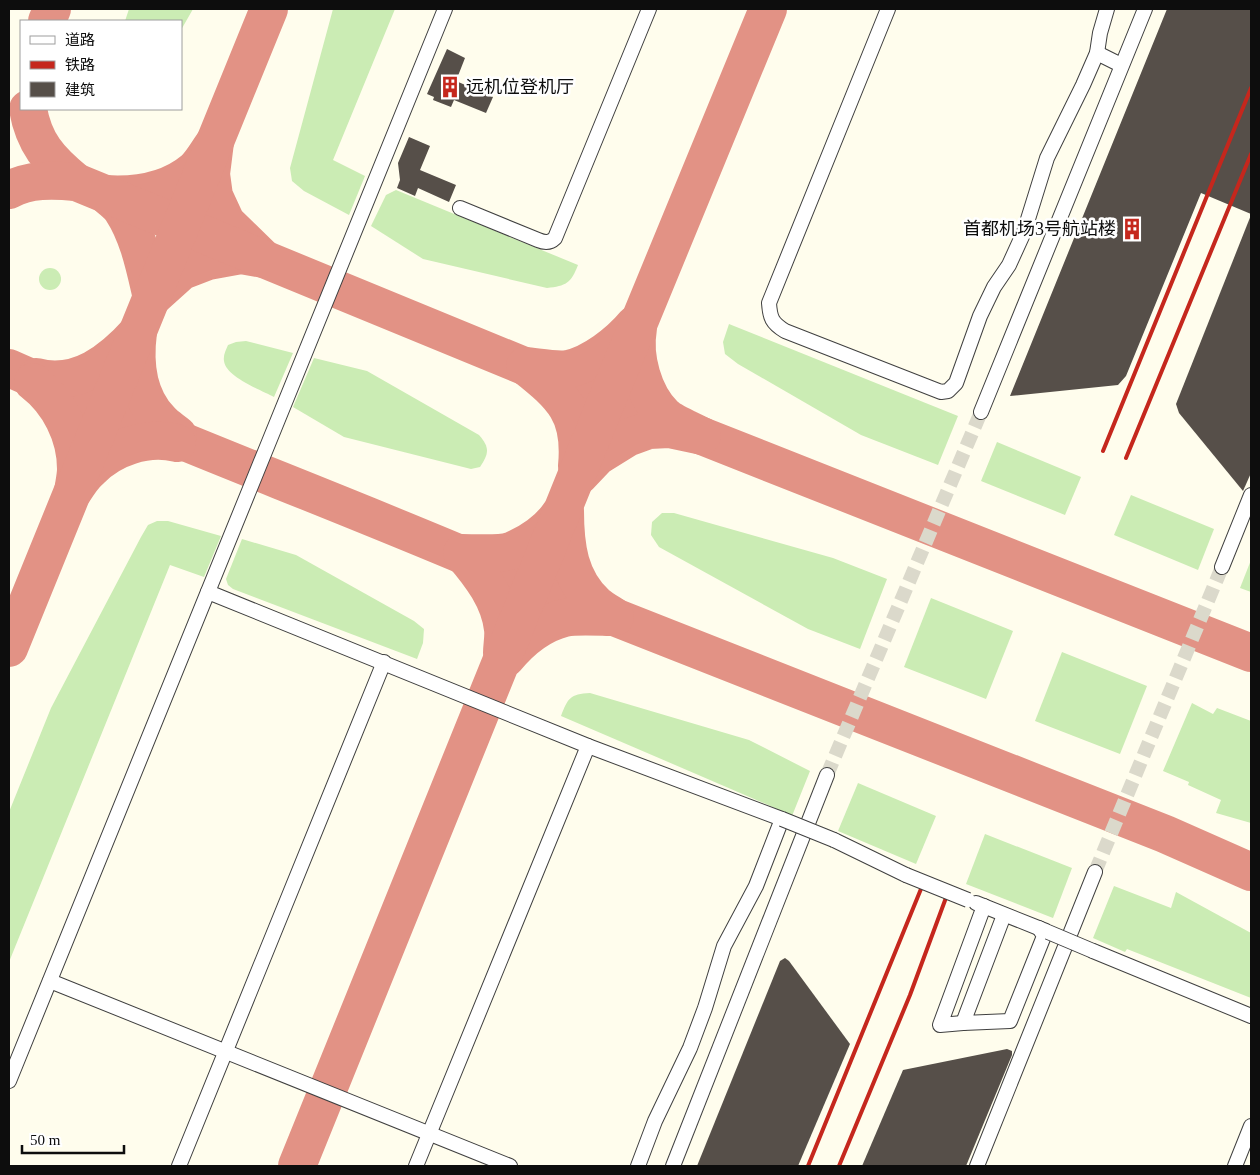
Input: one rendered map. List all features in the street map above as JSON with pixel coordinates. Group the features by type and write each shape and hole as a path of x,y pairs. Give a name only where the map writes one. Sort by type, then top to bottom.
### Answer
{"lane":[{"path":"9,1081 445,9"},
{"path":"460,208 538,240 545,242 556,238 649,9"},
{"path":"888,9 769,303 770,314 774,324 786,331 941,392 948,391 956,383 980,316 994,287 1009,265 1024,232 1049,152 1097,53 1100,33 1107,9"},
{"path":"981,412 1145,9"},
{"path":"1097,53 1122,64"},
{"path":"1222,567 1251,495"},
{"path":"208,592 588,746 834,840 906,876 1044,930 1251,1016"},
{"path":"179,1166 384,662"},
{"path":"416,1166 588,746"},
{"path":"673,1166 827,775"},
{"path":"638,1166 655,1121 690,1048 705,1008 724,946 756,886 782,819"},
{"path":"977,1166 1095,872"},
{"path":"984,906 940,1025 1010,1021 1044,936 1044,930"},
{"path":"963,1023 1004,915"},
{"path":"50,981 510,1166"},
{"path":"1235,1166 1251,1126"}],"green space":[{"path":"129,9 193,9 182,28 182,20 125,20"},
{"path":"333,9 395,9 333,160 365,176 349,215 304,191 292,181 290,168"},
{"path":"396,190 578,265 567,283 547,288 423,259 371,226 386,195"},
{"path":"50,268 58,271 61,279 58,287 50,290 42,287 39,279 42,271"},
{"path":"729,324 958,416 938,465 861,435 738,364 725,354 723,342"},
{"path":"246,341 293,353 274,397 237,378 226,367 224,357 228,345"},
{"path":"314,358 367,371 479,435 487,447 487,454 480,467 471,469 344,437 293,407"},
{"path":"997,442 1081,477 1065,515 981,481"},
{"path":"1131,495 1214,529 1198,570 1114,535"},
{"path":"662,513 674,513 833,558 887,579 860,649 808,629 659,547 651,535 652,522"},
{"path":"157,521 168,521 221,536 204,577 170,565 9,962 9,812 51,708 141,537 148,525"},
{"path":"242,539 296,555 414,621 424,629 423,643 417,659 233,589 228,585 226,579"},
{"path":"1251,560 1251,592 1240,588"},
{"path":"931,598 1013,631 986,699 904,667"},
{"path":"1062,652 1147,686 1120,754 1035,721"},
{"path":"590,693 749,740 810,771 792,816 561,716 571,698 578,694"},
{"path":"1192,703 1213,714 1217,708 1251,721 1251,823 1216,813 1221,800 1188,785 1189,782 1163,771"},
{"path":"858,783 936,816 916,864 838,831"},
{"path":"985,834 1072,868 1053,918 966,884"},
{"path":"1114,886 1171,908 1176,892 1251,933 1251,998 1127,949 1125,952 1093,938"}],"building":[{"name":"首都机场3号航站楼","path":"1167,9 1251,9 1251,214 1201,193 1126,376 1118,385 1010,396"},
{"name":"远机位登机厅","path":"447,49 465,58 456,81 493,97 486,113 454,100 451,107 433,100 434,97 427,94"},
{"path":"409,137 430,146 420,170 456,185 449,202 418,188 415,196 397,188 400,180 398,163"},
{"path":"1251,215 1251,473 1243,491 1179,413 1176,404"},
{"path":"785,958 850,1044 798,1166 697,1166 780,961"},
{"path":"1007,1049 1012,1051 1012,1055 966,1166 862,1166 903,1070"}],"taxiway":[{"path":"47,20 52,9"},
{"path":"9,648 269,9"},
{"path":"297,1166 607,400 768,9"},
{"path":"28,110 34,132 44,150 76,182"},
{"path":"215,142 211,174 214,196 226,222 264,259 241,255 208,261 182,271 152,298 141,252 133,230 120,208 105,194 140,193 174,183 194,170 215,142"},
{"path":"9,190 33,182 76,182 607,400 1251,653"},
{"path":"577,466 578,448 573,419 567,408 550,387 525,366 558,370 586,363 604,352 635,324"},
{"path":"579,476 598,456 627,438 649,430 669,429 702,436 667,418 650,397 638,363 638,328"},
{"path":"36,377 66,379 80,375 105,362 138,332 137,367 142,390 152,411 178,435"},
{"path":"9,368 140,424 533,585 1165,834 1251,872"},
{"path":"33,382 51,399 69,432 75,456 76,472 73,492 90,470 109,455 119,450 142,442 166,441 177,443"},
{"path":"506,658 518,645 547,624 564,618 615,617 596,604 587,594 574,573 566,537 565,511"},
{"path":"502,653 503,629 498,608 483,579 462,553 508,552 539,536 559,515"}],"tunnel":[{"path":"827,775 981,412"},
{"path":"1095,872 1222,567"}],"railway":[{"path":"1103,451 1251,88"},
{"path":"1126,458 1251,154"},
{"path":"808,1166 923,884"},
{"path":"839,1166 910,995 947,895"}],"place":[{"name":"远机位登机厅","path":"450,87"},
{"name":"首都机场3号航站楼","path":"1132,229"}]}
